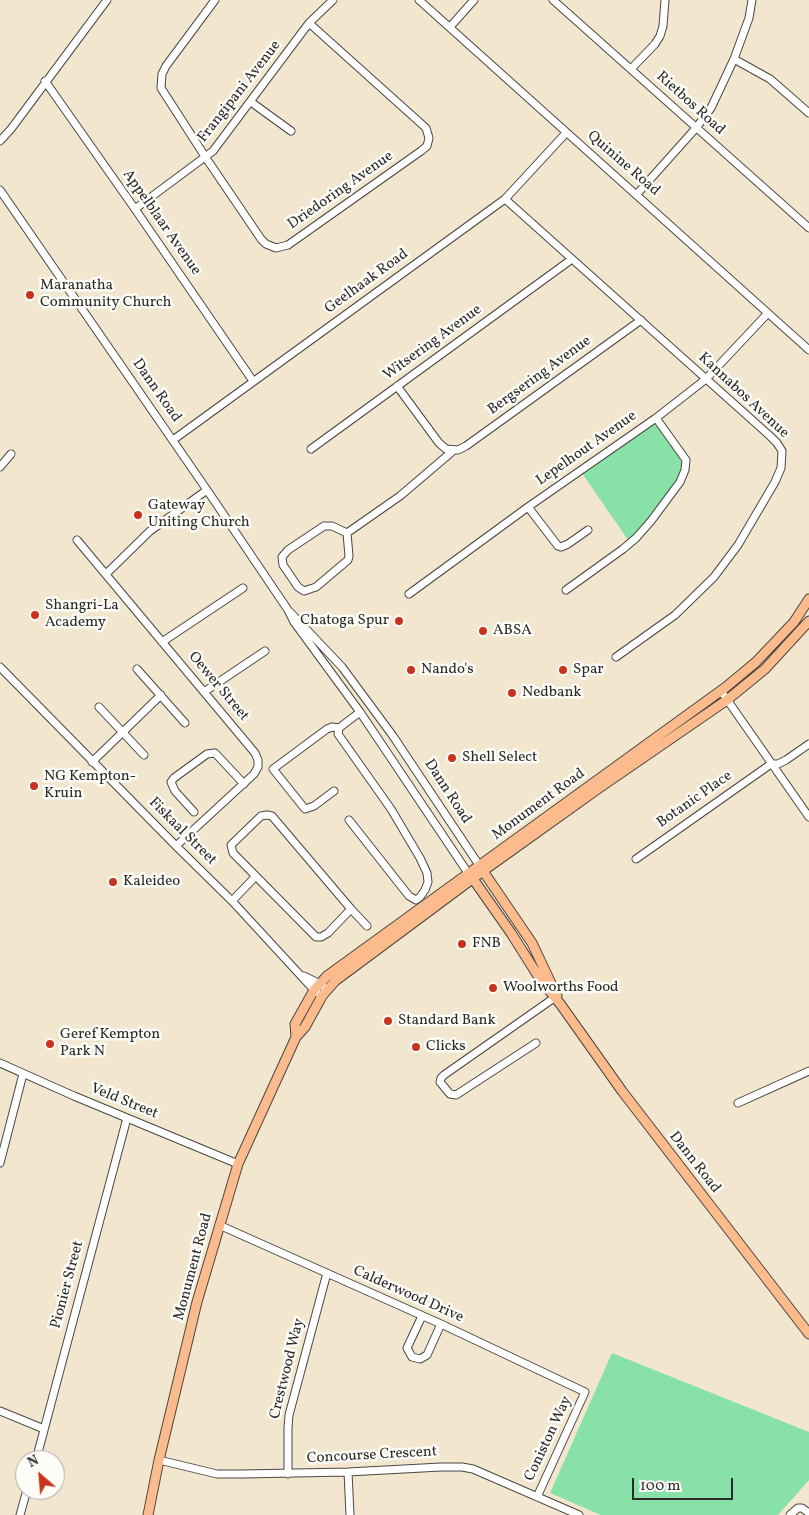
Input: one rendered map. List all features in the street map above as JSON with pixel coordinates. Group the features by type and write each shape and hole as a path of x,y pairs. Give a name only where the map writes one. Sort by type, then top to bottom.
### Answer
{"main road":[{"name":"Monument Road","path":"148,1515 159,1460 197,1302 238,1164 296,1037 295,1024 321,990 327,976 471,876 720,691 751,666 794,622 809,600"},
{"name":"Monument Road","path":"481,868 727,700 778,656 809,621"},
{"path":"751,666 756,670 778,656"},
{"name":"Dann Road","path":"481,868 532,943 561,1005"},
{"name":"Dann Road","path":"471,876 540,979 561,1005 662,1145 809,1334"}],"street":[{"path":"0,141 108,0"},
{"name":"Driedoring Avenue","path":"215,0 166,66 161,80 163,93 261,239 271,246 281,248 288,245 421,151 426,146 429,138 426,128 309,23"},
{"name":"Frangipani Avenue","path":"135,209 213,152 309,23 333,0"},
{"name":"Quinine Road","path":"419,0 809,350"},
{"path":"450,27 474,0"},
{"name":"Rietbos Road","path":"553,0 809,228"},
{"path":"631,69 656,44 660,36 663,26 665,0"},
{"path":"637,194 696,128 711,108 734,59 749,18 752,0"},
{"path":"734,59 770,79 809,113"},
{"name":"Appelblaar Avenue","path":"45,82 253,381"},
{"path":"251,102 291,131"},
{"name":"Geelhaak Road","path":"174,440 505,199 566,133"},
{"name":"Dann Road","path":"0,190 174,440 288,610 294,622 360,712 471,876"},
{"name":"Kannabos Avenue","path":"505,199 777,443 782,451 782,468 738,545 714,577 675,615 616,657"},
{"name":"Witsering Avenue","path":"311,449 572,259"},
{"name":"Lepelhout Avenue","path":"409,594 528,507 656,418 706,379 768,313"},
{"name":"Bergsering Avenue","path":"347,533 400,496 454,450 466,446 641,320"},
{"path":"397,386 439,443 446,448 454,450"},
{"path":"566,590 636,538 651,522 680,482 685,470 686,460 656,418"},
{"path":"0,466 11,454"},
{"path":"106,574 150,531 208,490"},
{"path":"528,507 558,546 561,547 568,544 588,530"},
{"path":"324,526 332,526 347,533 349,556 346,564 311,590 301,590 281,562 284,553 324,526"},
{"name":"Oewer Street","path":"77,540 255,753 258,760 258,768 254,774 176,846"},
{"path":"162,642 243,588"},
{"name":"Dann Road","path":"288,610 342,667 413,765 481,868"},
{"path":"204,692 265,651"},
{"name":"Fiskaal Street","path":"0,667 92,762 232,901 301,975 321,990"},
{"path":"137,669 185,723"},
{"path":"720,691 809,818"},
{"path":"92,762 161,696"},
{"path":"99,707 144,754"},
{"path":"349,820 409,896 416,900 420,897 428,882 427,873 420,858 391,810 338,734 339,728 360,712"},
{"path":"334,791 314,806 305,809 273,769 326,729 332,727 339,728"},
{"name":"Botanic Place","path":"636,859 771,764 778,764 786,760 809,744"},
{"path":"194,812 175,790 171,782 206,754 215,753 244,784"},
{"path":"351,909 328,933 321,937 316,937 233,853 231,847 233,843 259,818 267,814 272,816 367,926"},
{"path":"232,901 256,876"},
{"path":"536,1043 456,1094 450,1094 440,1082 440,1078 444,1075 554,998"},
{"name":"Veld Street","path":"0,1063 238,1164"},
{"path":"738,1103 809,1071"},
{"path":"0,1163 23,1074"},
{"name":"Pionier Street","path":"39,1450 127,1118"},
{"name":"Calderwood Drive","path":"219,1225 441,1324 585,1392"},
{"name":"Crestwood Way","path":"288,1474 289,1415 327,1273"},
{"path":"422,1316 407,1348 412,1357 420,1359 427,1355 441,1324"},
{"name":"Coniston Way","path":"537,1497 585,1392"},
{"path":"0,1411 44,1429"},
{"name":"Concourse Crescent","path":"159,1460 216,1474 288,1474 462,1467 473,1469 580,1515"},
{"path":"348,1472 350,1515"},
{"path":"20,1515 24,1500"},
{"path":"790,1515 798,1508 802,1508 809,1513"}],"green space":[{"path":"651,424 657,425 682,459 682,464 678,477 669,491 644,524 628,540 582,473"},
{"path":"612,1353 809,1432 809,1480 778,1515 601,1515 550,1493"}],"place":[{"name":"Maranatha Community Church","path":"30,295"},
{"name":"Gateway Uniting Church","path":"138,515"},
{"name":"Shangri-La Academy","path":"35,615"},
{"name":"Chatoga Spur","path":"399,621"},
{"name":"ABSA","path":"483,631"},
{"name":"Nando's","path":"411,670"},
{"name":"Spar","path":"563,670"},
{"name":"Nedbank","path":"512,693"},
{"name":"Shell Select","path":"452,758"},
{"name":"NG Kempton- Kruin","path":"34,786"},
{"name":"Kaleideo","path":"113,882"},
{"name":"FNB","path":"462,944"},
{"name":"Woolworths Food","path":"493,988"},
{"name":"Standard Bank","path":"388,1021"},
{"name":"Geref Kempton Park N","path":"50,1044"},
{"name":"Clicks","path":"416,1047"}]}
